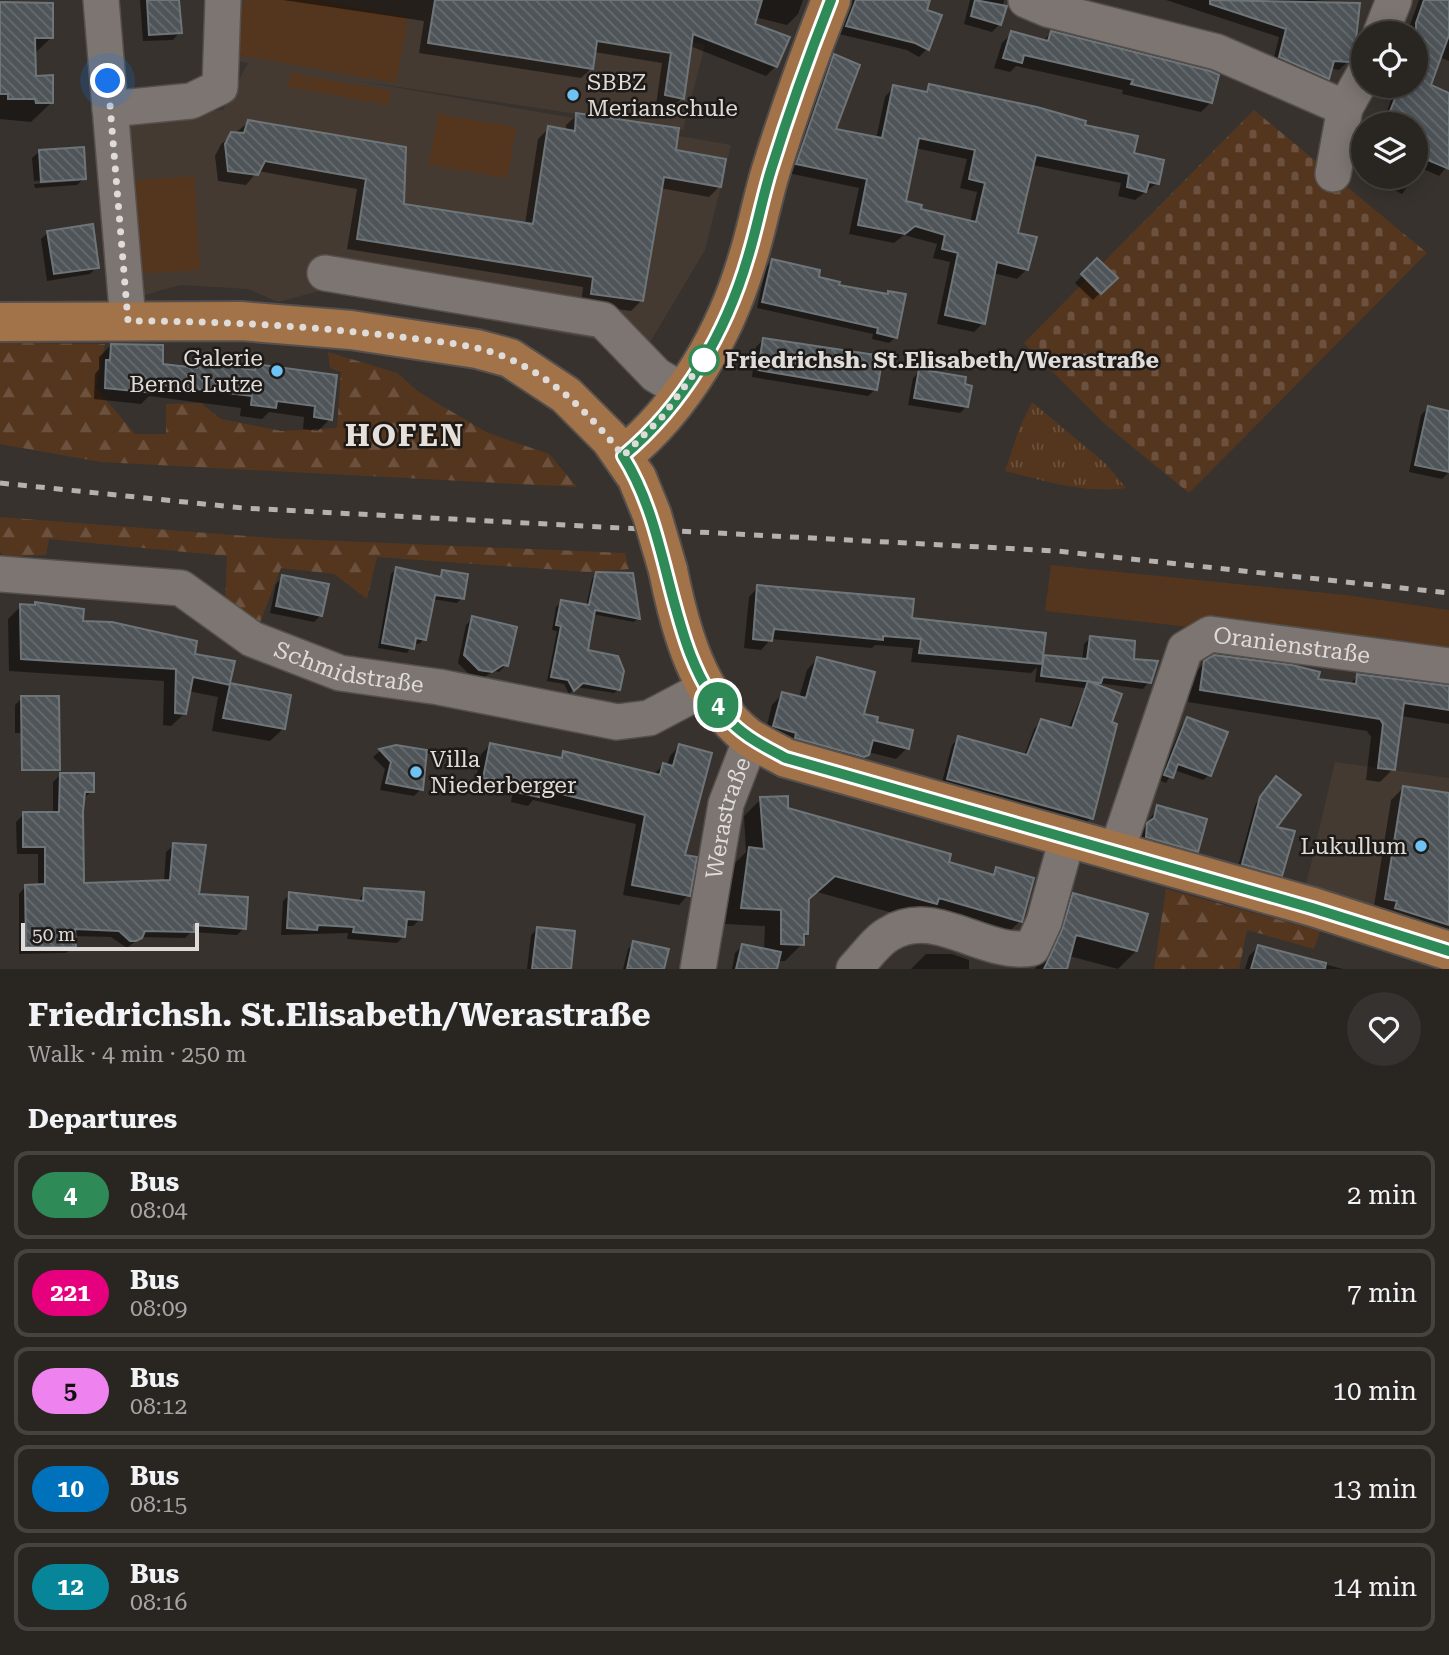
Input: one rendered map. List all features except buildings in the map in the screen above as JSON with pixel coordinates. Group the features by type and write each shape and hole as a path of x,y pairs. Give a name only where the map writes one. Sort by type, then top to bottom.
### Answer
{"main road":[{"path":"630,467 663,416 658,373 719,332 736,294 794,95 831,0"},
{"name":"Werastraße","path":"0,322 241,321 351,330 477,349 510,359 548,381 588,415 630,467 652,515 684,635 706,688 727,717 751,739"},
{"path":"751,739 786,758 1001,812 1067,839 1118,845 1449,951"}],"street":[{"path":"101,0 128,321"},
{"path":"110,108 191,101 220,87 223,0"},
{"path":"1026,0 1047,9 1217,52 1345,108"},
{"path":"1386,21 1394,0"},
{"path":"1333,174 1345,108 1351,97"},
{"path":"325,273 603,320 658,373"},
{"name":"Schmidstraße","path":"0,574 181,588 252,639 340,673 439,687 617,722 649,718 706,688"},
{"name":"Oranienstraße","path":"1118,845 1185,649 1210,634 1449,666"},
{"name":"Werastraße","path":"698,969 726,804 751,739"},
{"path":"854,969 889,933 924,923 1029,959 1044,922 1067,839"}],"shaded area":[{"path":"233,0 638,0 634,22 705,45 683,130 352,80 731,145 705,250 646,349 323,290 278,302 248,289 180,285 134,298 120,116 223,110 248,63 225,59"},
{"path":"1335,762 1449,778 1449,928 1306,885"}],"green space":[{"path":"244,0 314,0 408,17 396,83 234,54"},
{"path":"290,73 391,91 388,105 288,87"},
{"path":"1254,110 1427,253 1189,493 1107,426 1024,343"},
{"path":"438,114 516,127 508,178 429,165"},
{"path":"194,176 200,270 134,274 128,181"},
{"path":"0,343 105,344 96,388 135,434 166,434 166,404 201,403 221,419 281,431 337,428 341,372 330,368 328,352 397,373 420,393 488,433 549,454 577,487 101,462 0,444"},
{"path":"1032,402 1106,464 1126,488 1080,488 1005,471 1019,429"},
{"path":"0,517 271,538 625,553 629,569 588,572 377,557 367,599 334,574 281,568 259,625 225,603 227,556 49,539 46,555 4,557 0,551"},
{"path":"1051,565 1346,595 1449,610 1449,656 1045,611"},
{"path":"1166,889 1320,931 1314,949 1247,930 1239,969 1154,969"}],"railway":[{"path":"0,483 243,508 1057,551 1449,593"}],"bus line":[{"name":"4","path":"831,0 794,95 766,185 748,257 729,312 702,363 683,391 663,416 623,456 637,478 652,515 684,635 706,688 734,724 751,739 786,758 1312,908 1449,951"}],"place":[{"name":"SBBZ Merianschule","path":"573,95"},
{"name":"Friedrichsh. St.Elisabeth/Werastraße","path":"704,360"},
{"name":"Galerie Bernd Lutze","path":"277,371"},
{"name":"Villa Niederberger","path":"416,772"},
{"name":"Lukullum","path":"1421,846"}],"district":[{"name":"HOFEN","path":"405,436"}],"route":[{"path":"108,81 128,321 241,321 351,330 477,349 510,359 539,375 588,415 623,456 663,416 704,360"}]}
